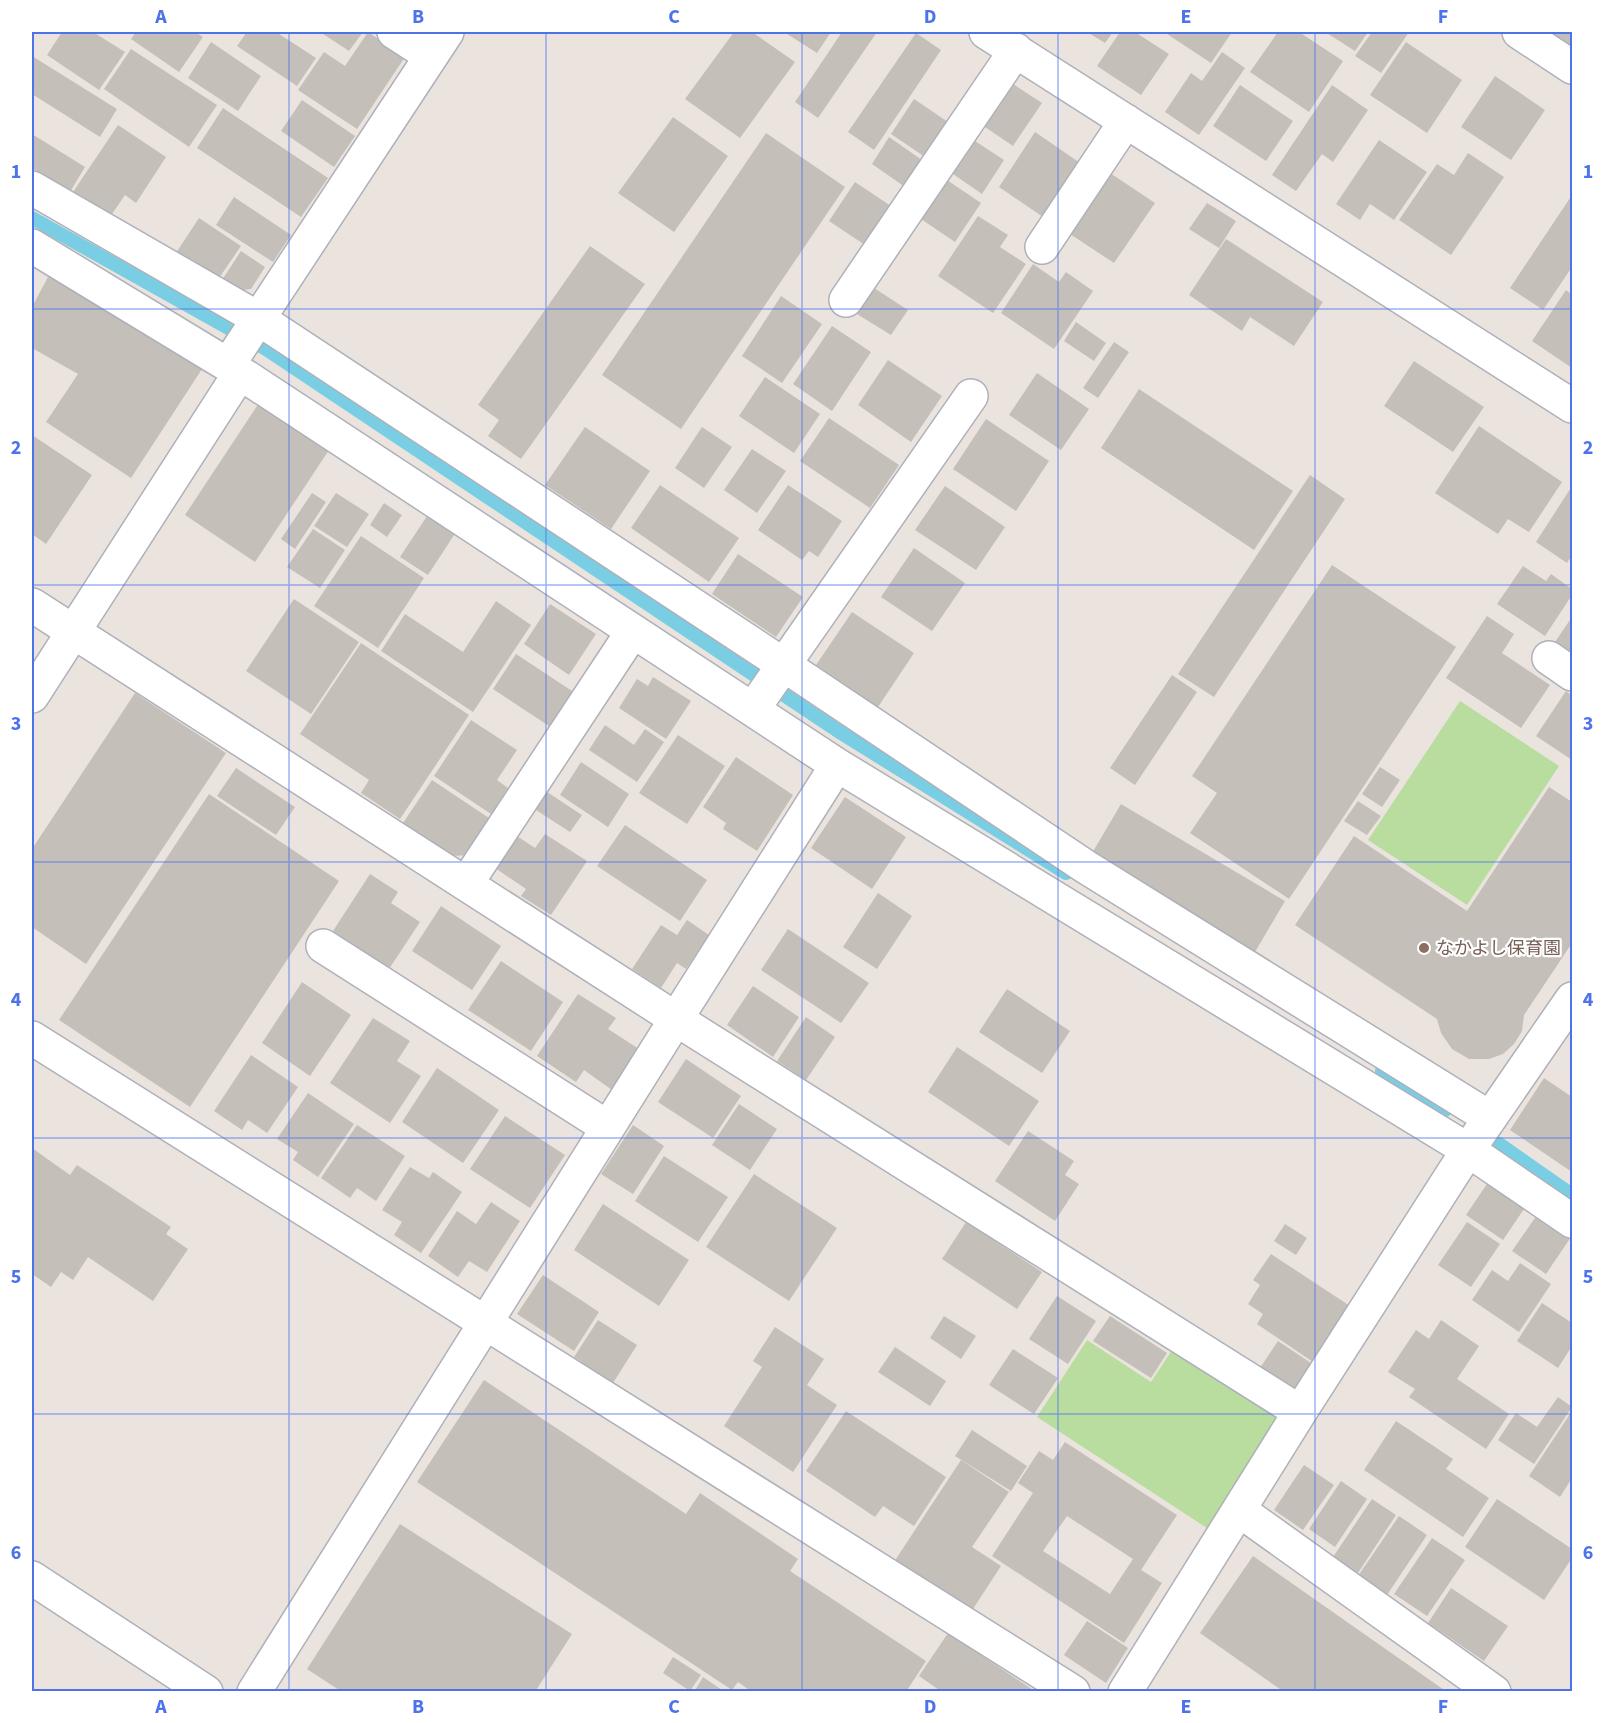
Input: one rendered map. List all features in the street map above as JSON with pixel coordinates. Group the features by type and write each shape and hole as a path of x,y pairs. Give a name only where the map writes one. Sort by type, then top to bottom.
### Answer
{"street":[{"path":"32,696 244,346 439,44 394,32"},
{"path":"986,32 1572,406"},
{"path":"1519,32 1572,67"},
{"path":"846,300 1016,50"},
{"path":"1042,247 1126,121"},
{"path":"32,188 633,631 769,686 837,765 1468,1150 1572,1221"},
{"path":"32,246 244,346 769,686 1086,867 1490,1118"},
{"path":"769,686 971,396"},
{"path":"32,605 676,1019 1300,1412"},
{"path":"466,884 633,631"},
{"path":"254,1692 607,1127 837,765"},
{"path":"323,946 607,1127"},
{"path":"1125,1692 1300,1412 1468,1150 1572,999"},
{"path":"32,1038 1073,1692"},
{"path":"1239,1510 1494,1692"},
{"path":"32,1578 206,1692"}],"green space":[{"path":"1460,701 1559,766 1467,905 1368,840"},
{"path":"1087,1340 1151,1382 1174,1347 1284,1418 1210,1530 1037,1417"}],"building":[{"path":"62,32 93,32 125,52 99,90 47,55"},
{"path":"136,32 195,32 203,37 179,72 131,39"},
{"path":"247,32 276,32 316,58 297,86 237,46"},
{"path":"320,32 363,32 349,51"},
{"path":"368,32 405,57 357,129 298,90 324,52 345,66"},
{"path":"734,32 752,32 795,62 740,138 685,99"},
{"path":"784,32 831,32 817,53"},
{"path":"842,32 877,32 818,118 795,102"},
{"path":"1087,32 1113,32 1105,43"},
{"path":"1120,32 1135,32 1169,54 1141,95 1097,66"},
{"path":"1164,32 1232,32 1211,63"},
{"path":"1278,32 1299,32 1343,61 1309,112 1250,72"},
{"path":"1325,32 1368,32 1355,51"},
{"path":"1372,32 1409,32 1381,73 1355,56"},
{"path":"1546,32 1572,32 1572,49"},
{"path":"916,33 941,50 874,150 848,132"},
{"path":"211,42 261,76 238,111 188,78"},
{"path":"1406,42 1462,80 1427,133 1370,95"},
{"path":"131,49 217,105 189,147 104,89"},
{"path":"1222,52 1245,68 1199,135 1165,112 1191,73 1202,81"},
{"path":"32,56 117,109 100,137 32,94"},
{"path":"1495,76 1545,110 1511,160 1461,127"},
{"path":"1013,84 1042,103 1013,146 985,127"},
{"path":"1240,85 1293,121 1266,161 1213,126"},
{"path":"1332,85 1368,110 1333,162 1322,154 1296,191 1272,175"},
{"path":"914,99 951,124 928,159 891,134"},
{"path":"302,100 355,136 334,167 281,131"},
{"path":"223,108 328,178 301,217 197,148"},
{"path":"673,117 728,156 674,232 618,193"},
{"path":"118,125 166,157 136,203 125,195 110,217 73,192"},
{"path":"1035,132 1083,165 1046,219 999,187"},
{"path":"766,133 845,187 681,429 602,375"},
{"path":"32,134 85,167 70,192 32,168"},
{"path":"889,137 922,160 905,187 872,164"},
{"path":"1379,140 1427,172 1394,220 1370,204 1360,220 1336,204"},
{"path":"975,141 1004,160 982,194 953,174"},
{"path":"1468,153 1504,177 1451,255 1399,220 1437,164 1454,175"},
{"path":"1107,171 1155,203 1114,263 1067,232"},
{"path":"947,180 981,203 955,242 921,219"},
{"path":"855,182 891,206 865,245 829,221"},
{"path":"1572,195 1572,267 1543,310 1510,288"},
{"path":"234,197 291,235 273,262 216,225"},
{"path":"1207,203 1236,221 1219,248 1189,229"},
{"path":"978,216 1008,235 1000,247 1026,264 993,313 938,276"},
{"path":"199,218 241,246 215,284 174,256"},
{"path":"1226,239 1323,302 1294,346 1250,317 1242,331 1189,295"},
{"path":"590,246 645,284 521,459 488,436 499,420 478,405"},
{"path":"241,251 265,267 251,289 228,292 218,286"},
{"path":"1033,264 1059,282 1066,272 1093,291 1054,349 1001,313"},
{"path":"48,277 139,327 202,369 131,478 46,422 78,374 32,348 32,307"},
{"path":"874,288 908,310 891,335 857,314"},
{"path":"1566,290 1572,295 1572,368 1532,341"},
{"path":"781,296 822,324 782,383 742,356"},
{"path":"1076,322 1106,343 1094,361 1064,341"},
{"path":"832,326 871,352 832,411 793,384"},
{"path":"1114,342 1129,352 1098,398 1083,388"},
{"path":"888,360 942,396 911,442 858,405"},
{"path":"1414,361 1484,407 1453,452 1384,406"},
{"path":"1037,373 1089,409 1061,450 1009,415"},
{"path":"765,377 820,414 794,453 739,416"},
{"path":"1139,389 1293,491 1254,550 1101,448"},
{"path":"259,403 329,450 255,562 185,515"},
{"path":"829,418 899,465 870,508 800,461"},
{"path":"986,419 1049,461 1016,511 953,469"},
{"path":"1479,426 1562,482 1529,532 1508,519 1498,534 1435,493"},
{"path":"585,427 650,471 611,529 545,485"},
{"path":"702,427 732,447 704,488 675,468"},
{"path":"32,435 92,475 46,544 32,534"},
{"path":"752,449 786,471 757,513 724,490"},
{"path":"1310,475 1345,499 1214,697 1178,674"},
{"path":"660,485 739,538 709,582 631,528"},
{"path":"788,485 842,521 818,557 809,551 802,560 758,530"},
{"path":"945,486 1005,527 976,570 915,530"},
{"path":"1572,486 1572,555 1567,563 1536,542"},
{"path":"312,493 326,502 295,549 281,539"},
{"path":"336,493 369,514 347,547 314,526"},
{"path":"384,503 402,515 387,537 370,525"},
{"path":"429,513 456,532 428,575 400,557"},
{"path":"313,529 345,550 320,588 287,567"},
{"path":"361,536 424,578 378,648 314,606"},
{"path":"914,548 965,583 932,631 881,597"},
{"path":"738,554 803,597 776,637 712,594"},
{"path":"1332,565 1456,647 1289,899 1190,833 1217,793 1192,776"},
{"path":"1523,566 1546,581 1551,574 1572,589 1572,595 1545,636 1497,604"},
{"path":"294,599 359,642 311,714 246,671"},
{"path":"496,601 531,625 473,712 381,651 405,614 463,652"},
{"path":"550,604 596,634 569,675 524,644"},
{"path":"852,612 914,653 878,707 816,665"},
{"path":"1487,616 1514,634 1502,653 1550,685 1521,728 1446,678"},
{"path":"1572,617 1572,654 1555,642"},
{"path":"361,643 469,715 400,819 361,793 369,780 300,734"},
{"path":"516,654 575,693 552,728 493,689"},
{"path":"1172,675 1197,692 1135,785 1110,768"},
{"path":"653,677 691,701 666,739 619,708 637,679 648,686"},
{"path":"1566,691 1572,696 1572,760 1536,736"},
{"path":"135,693 226,753 86,964 32,927 32,849"},
{"path":"471,720 517,750 497,780 508,788 491,814 434,776"},
{"path":"605,725 634,745 645,729 664,742 637,782 589,750"},
{"path":"678,735 725,766 687,824 639,793"},
{"path":"736,757 793,795 757,851 723,829 726,823 703,807"},
{"path":"581,762 629,794 608,827 560,795"},
{"path":"1380,767 1400,780 1382,807 1362,794"},
{"path":"236,768 295,807 276,835 217,796"},
{"path":"432,780 492,820 469,855 452,856 403,823"},
{"path":"1549,787 1572,802 1572,943 1524,1015 1522,1031 1514,1044 1503,1054 1489,1059 1469,1059 1452,1049 1441,1033 1437,1019 1295,925 1354,836 1467,911"},
{"path":"544,790 582,815 570,832 533,808"},
{"path":"209,794 339,881 190,1107 59,1020"},
{"path":"845,797 906,837 872,889 811,848"},
{"path":"1358,801 1381,816 1367,835 1344,821"},
{"path":"1121,804 1285,901 1255,952 1091,855"},
{"path":"625,825 707,880 680,921 597,866"},
{"path":"545,834 587,861 551,915 521,896 526,889 495,868 517,836 535,848"},
{"path":"370,874 398,892 391,903 420,922 389,969 333,931"},
{"path":"878,893 912,916 877,969 843,947"},
{"path":"441,906 501,946 472,990 412,951"},
{"path":"687,920 709,935 686,969 677,963 661,988 632,969 661,925 677,935"},
{"path":"788,929 869,983 841,1023 761,970"},
{"path":"501,961 563,1002 531,1051 468,1010"},
{"path":"302,982 351,1015 310,1076 262,1043"},
{"path":"753,986 799,1017 773,1057 727,1025"},
{"path":"1007,989 1070,1031 1042,1073 979,1032"},
{"path":"578,994 616,1018 608,1029 639,1049 612,1090 584,1070 576,1082 537,1056"},
{"path":"806,1017 835,1037 806,1080 777,1061"},
{"path":"373,1018 410,1041 397,1061 421,1076 390,1123 330,1083"},
{"path":"957,1047 1039,1101 1009,1146 928,1092"},
{"path":"251,1055 298,1087 267,1133 248,1120 242,1130 214,1111"},
{"path":"686,1059 741,1096 713,1138 658,1102"},
{"path":"437,1068 499,1110 463,1163 402,1122"},
{"path":"1544,1078 1572,1097 1572,1172 1510,1130"},
{"path":"308,1093 354,1124 318,1177 293,1160 298,1152 277,1139"},
{"path":"739,1104 777,1129 750,1170 712,1145"},
{"path":"505,1116 565,1155 530,1208 470,1169"},
{"path":"357,1125 405,1156 376,1201 357,1188 350,1198 321,1178"},
{"path":"633,1125 664,1146 633,1194 601,1174"},
{"path":"1028,1131 1074,1161 1065,1175 1079,1184 1055,1221 995,1181"},
{"path":"32,1148 70,1175 77,1165 171,1227 166,1234 188,1249 153,1301 88,1257 73,1280 61,1272 51,1287 32,1274"},
{"path":"664,1156 728,1197 698,1242 635,1201"},
{"path":"410,1167 429,1178 433,1172 462,1192 421,1253 394,1235 402,1222 382,1210"},
{"path":"754,1174 837,1228 789,1301 706,1247"},
{"path":"1489,1181 1526,1206 1503,1240 1466,1215"},
{"path":"491,1202 520,1221 487,1272 469,1261 458,1277 428,1256 457,1211 476,1224"},
{"path":"603,1204 689,1260 659,1306 574,1250"},
{"path":"1537,1215 1571,1237 1546,1274 1512,1251"},
{"path":"966,1222 1042,1272 1017,1309 942,1259"},
{"path":"1467,1222 1500,1244 1471,1287 1438,1265"},
{"path":"1285,1224 1307,1238 1296,1255 1274,1241"},
{"path":"1271,1254 1353,1308 1316,1364 1257,1324 1263,1314 1248,1304 1260,1285 1253,1280"},
{"path":"1520,1263 1551,1284 1519,1332 1472,1300 1492,1270 1508,1281"},
{"path":"543,1275 599,1312 574,1351 517,1314"},
{"path":"1057,1296 1096,1321 1068,1364 1029,1339"},
{"path":"1542,1303 1572,1323 1572,1346 1558,1368 1517,1341"},
{"path":"944,1316 976,1336 961,1359 930,1338"},
{"path":"1110,1316 1167,1353 1151,1378 1093,1341"},
{"path":"598,1320 637,1345 613,1383 574,1357"},
{"path":"1441,1320 1479,1346 1457,1379 1509,1414 1486,1449 1409,1397 1415,1389 1388,1372 1416,1330 1429,1339"},
{"path":"775,1327 824,1359 807,1385 837,1405 793,1472 724,1426 762,1367 753,1361"},
{"path":"1278,1341 1314,1365 1297,1392 1260,1368"},
{"path":"895,1347 946,1381 930,1406 878,1372"},
{"path":"1013,1349 1058,1378 1034,1414 989,1385"},
{"path":"484,1380 686,1514 700,1493 798,1559 790,1571 926,1661 906,1692 752,1692 738,1682 732,1690 417,1482"},
{"path":"1558,1397 1572,1407 1534,1464 1498,1440 1516,1413 1537,1427"},
{"path":"846,1411 946,1477 914,1526 883,1506 875,1517 806,1471"},
{"path":"1572,1411 1572,1478 1560,1497 1529,1476"},
{"path":"1396,1421 1453,1459 1446,1469 1489,1498 1463,1537 1364,1470"},
{"path":"972,1430 1027,1466 1011,1491 955,1456"},
{"path":"1065,1442 1177,1515 1141,1570 1162,1583 1124,1643 992,1556 1033,1493 1018,1483 1039,1451 1053,1460","holes":["1067,1516 1133,1559 1110,1594 1043,1551"]},
{"path":"961,1460 1009,1492 972,1547 1001,1566 971,1612 894,1562"},
{"path":"1304,1465 1334,1485 1303,1530 1274,1510"},
{"path":"1341,1481 1367,1499 1335,1547 1309,1529"},
{"path":"1372,1499 1396,1515 1358,1573 1333,1557"},
{"path":"1497,1499 1572,1549 1572,1558 1544,1600 1465,1547"},
{"path":"1399,1516 1427,1535 1387,1595 1358,1576"},
{"path":"400,1524 572,1634 535,1692 342,1692 307,1669"},
{"path":"1432,1538 1465,1560 1427,1616 1394,1594"},
{"path":"1253,1556 1447,1692 1284,1692 1200,1633"},
{"path":"1451,1588 1508,1626 1484,1661 1428,1623"},
{"path":"1087,1621 1128,1648 1106,1683 1064,1655"},
{"path":"948,1633 1036,1692 942,1692 919,1676"},
{"path":"673,1657 701,1675 690,1691 663,1673"},
{"path":"703,1677 725,1692 694,1692"}],"waterway":[{"path":"32,218 266,349 838,731 1066,873"},
{"path":"1382,1071 1445,1110"},
{"path":"1499,1144 1572,1195"}],"place":[{"name":"なかよし保育園","path":"1424,948"}]}
